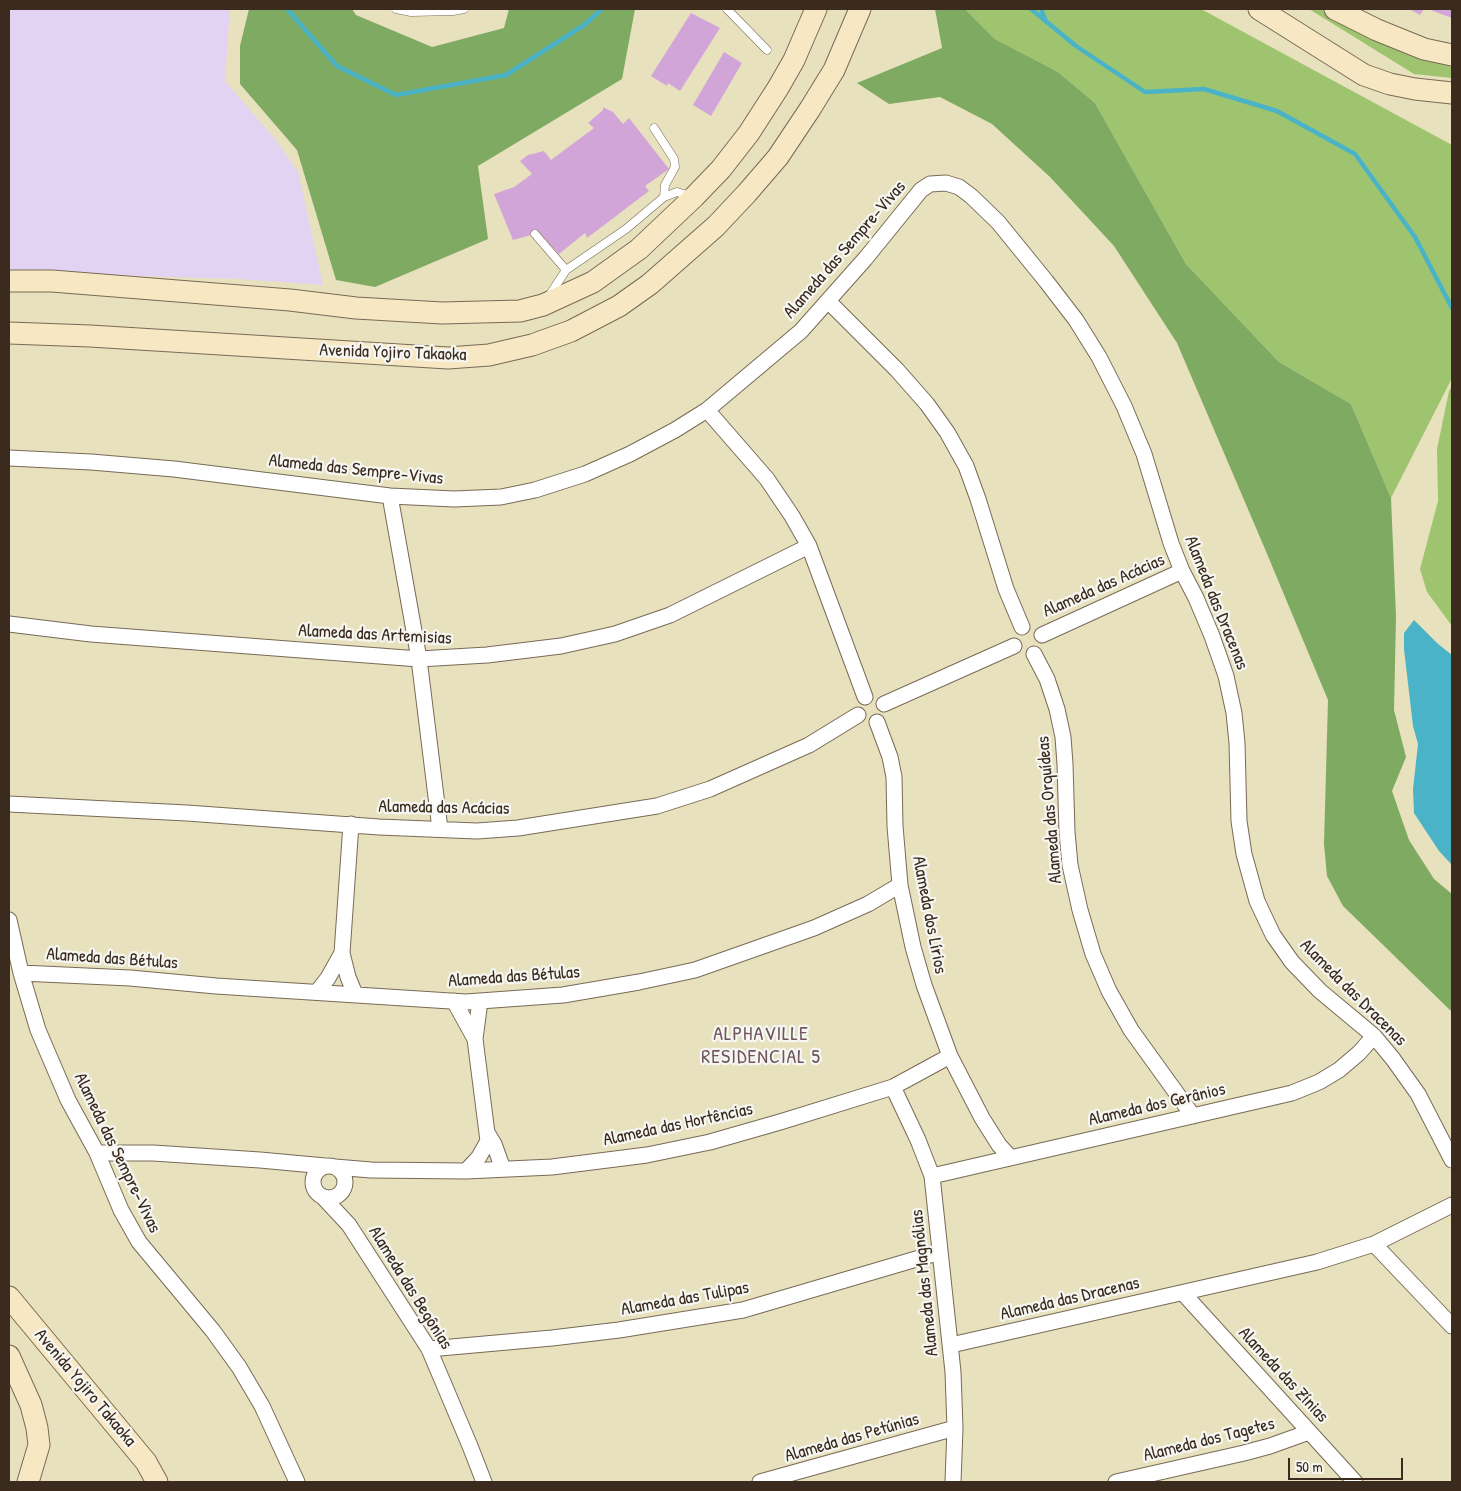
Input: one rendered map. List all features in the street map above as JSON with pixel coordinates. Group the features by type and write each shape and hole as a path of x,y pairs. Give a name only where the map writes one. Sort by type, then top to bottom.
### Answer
{"main road":[{"path":"9,281 52,281 290,300 356,308 442,313 520,312 543,305 593,282 639,249 694,197 721,168 749,133 794,60 816,9"},
{"name":"Avenida Yojiro Takaoka","path":"9,333 90,336 448,358 489,355 524,347 571,331 618,306 650,284 716,226 747,193 778,157 834,70 860,9"},
{"path":"1259,9 1364,75 1390,84 1415,89 1452,92"},
{"path":"1335,9 1401,40 1424,49 1452,56"},
{"name":"Avenida Yojiro Takaoka","path":"9,1298 146,1462 157,1482"},
{"path":"9,1356 32,1405 37,1428 38,1445 28,1482"}],"street":[{"name":"Alameda das Sempre-Vivas","path":"9,458 174,469 390,496 454,499 482,498 501,497 535,490 585,474 630,454 707,410 801,331 829,302 921,190 930,184 946,183"},
{"name":"Alameda das Dracenas","path":"946,183 959,188 971,196 998,222 1076,320 1099,357 1124,406 1144,454 1171,543 1212,636 1226,676 1234,713 1237,744 1239,821 1244,854 1257,902 1273,935 1292,962 1320,991 1374,1036 1394,1060 1418,1094 1452,1160"},
{"path":"829,302 897,370 927,404 946,432 966,466 978,498 1006,589 1022,627"},
{"path":"707,410 767,479 792,516 809,546 865,697"},
{"path":"390,496 420,659 440,829"},
{"name":"Alameda das Artemisias","path":"9,624 91,634 431,660 487,655 561,646 615,634 670,615 809,546"},
{"name":"Alameda das Acácias","path":"1042,635 1182,571"},
{"path":"1022,627 1034,627 1042,635 1042,646 1034,654 1022,655 1014,646 1014,635 1022,627"},
{"path":"884,704 1014,646"},
{"name":"Alameda das Orquídeas","path":"1034,654 1047,679 1057,709 1063,736 1070,864 1080,910 1093,954 1131,1030 1193,1116"},
{"path":"876,696 884,704 884,714 877,722 866,723 858,715 858,704 865,697 876,696"},
{"name":"Alameda das Acácias","path":"9,804 477,831 518,828 657,806 710,790 809,745 858,715"},
{"name":"Alameda dos Lírios","path":"877,722 890,757 894,777 895,826 900,885 913,947 924,985 950,1056 982,1118 1010,1157"},
{"path":"351,824 342,953 348,977 355,994"},
{"name":"Alameda das Bétulas","path":"21,973 130,978 216,986 454,1001 562,995 695,970 814,928 868,904 900,885"},
{"name":"Alameda das Sempre-Vivas","path":"9,920 21,973 38,1030 68,1100 97,1153 120,1210 139,1242 213,1331 239,1367 262,1406 297,1482"},
{"path":"318,992 342,953"},
{"path":"454,1001 475,1039"},
{"path":"466,1171 479,1157 488,1141 475,1039 480,1001"},
{"name":"Alameda dos Gerânios","path":"932,1176 1292,1093 1319,1082 1340,1070 1374,1036"},
{"name":"Alameda das Hortências","path":"97,1153 153,1153 285,1161 371,1170 466,1171 552,1167 648,1155 780,1122 894,1087 950,1056"},
{"name":"Alameda das Magnólias","path":"894,1087 932,1176 951,1345 955,1428 953,1482"},
{"path":"488,1134 494,1144 503,1169"},
{"path":"285,1161 319,1193 333,1198 371,1170"},
{"path":"319,1193 313,1185 314,1176 320,1168 330,1167 341,1172 344,1177 345,1184 342,1191"},
{"name":"Alameda das Begônias","path":"342,1191 349,1225"},
{"name":"Alameda das Begônias","path":"319,1193 349,1225 429,1349 484,1482"},
{"name":"Alameda das Dracenas","path":"951,1345 1316,1262 1374,1244 1452,1206"},
{"path":"1374,1244 1452,1326"},
{"name":"Alameda das Tulipas","path":"429,1349 619,1330 743,1310 940,1252"},
{"name":"Alameda das Zínias","path":"1183,1293 1355,1482"},
{"name":"Alameda das Petúnias","path":"760,1482 955,1428"},
{"name":"Alameda dos Tagetes","path":"1116,1482 1244,1453 1309,1432"}],"lane":[{"path":"396,9 411,12 464,9"},
{"path":"727,9 767,50"},
{"path":"654,128 674,159 675,167 665,185 664,197"},
{"path":"543,305 566,270 626,229 664,197 677,192 694,197"},
{"path":"535,234 566,270"}],"shaded area":[{"path":"9,9 230,9 225,81 275,139 298,172 323,285 237,279 9,272"}],"green space":[{"path":"249,9 352,9 356,15 432,47 504,28 509,9 635,9 622,79 478,166 488,239 375,287 336,280 297,150 240,84 240,46"},
{"path":"935,9 965,9 995,39 1058,72 1095,103 1186,264 1279,362 1351,404 1391,498 1396,616 1394,710 1406,757 1392,791 1409,840 1434,879 1452,894 1452,1012 1343,906 1327,876 1324,844 1328,700 1177,343 1114,246 1050,177 992,124 940,97 889,104 857,83 942,48"},
{"path":"965,9 1201,9 1452,145 1452,378 1391,498 1351,404 1279,362 1186,264 1095,103 1058,72 995,39"},
{"path":"1309,9 1327,9 1452,62 1452,78 1414,74"},
{"path":"1452,385 1452,626 1427,592 1420,569 1438,501 1437,449 1449,391"}],"water":[{"path":"1414,620 1452,655 1452,865 1439,851 1414,813 1413,789 1418,744 1413,726 1404,649 1404,633"}],"building":[{"path":"1409,9 1424,9 1420,15"},
{"path":"1428,9 1452,9 1452,18"},
{"path":"691,13 720,28 680,91 668,83 667,86 651,76"},
{"path":"724,52 742,63 711,116 693,105"},
{"path":"603,107 613,112 623,124 629,118 669,169 645,186 649,191 587,238 585,233 559,254 539,233 513,240 494,194 514,187 532,174 520,161 528,155 544,151 551,160 594,128 588,123 603,110"}],"waterway":[{"path":"287,9 337,66 396,95 506,75 584,25 602,9"},
{"path":"1031,9 1076,46 1145,92 1204,89 1277,111 1355,154 1415,237 1452,308"},
{"path":"1041,9 1045,19"}],"district":[{"name":"ALPHAVILLE RESIDENCIAL 5","path":"761,1046"}]}
